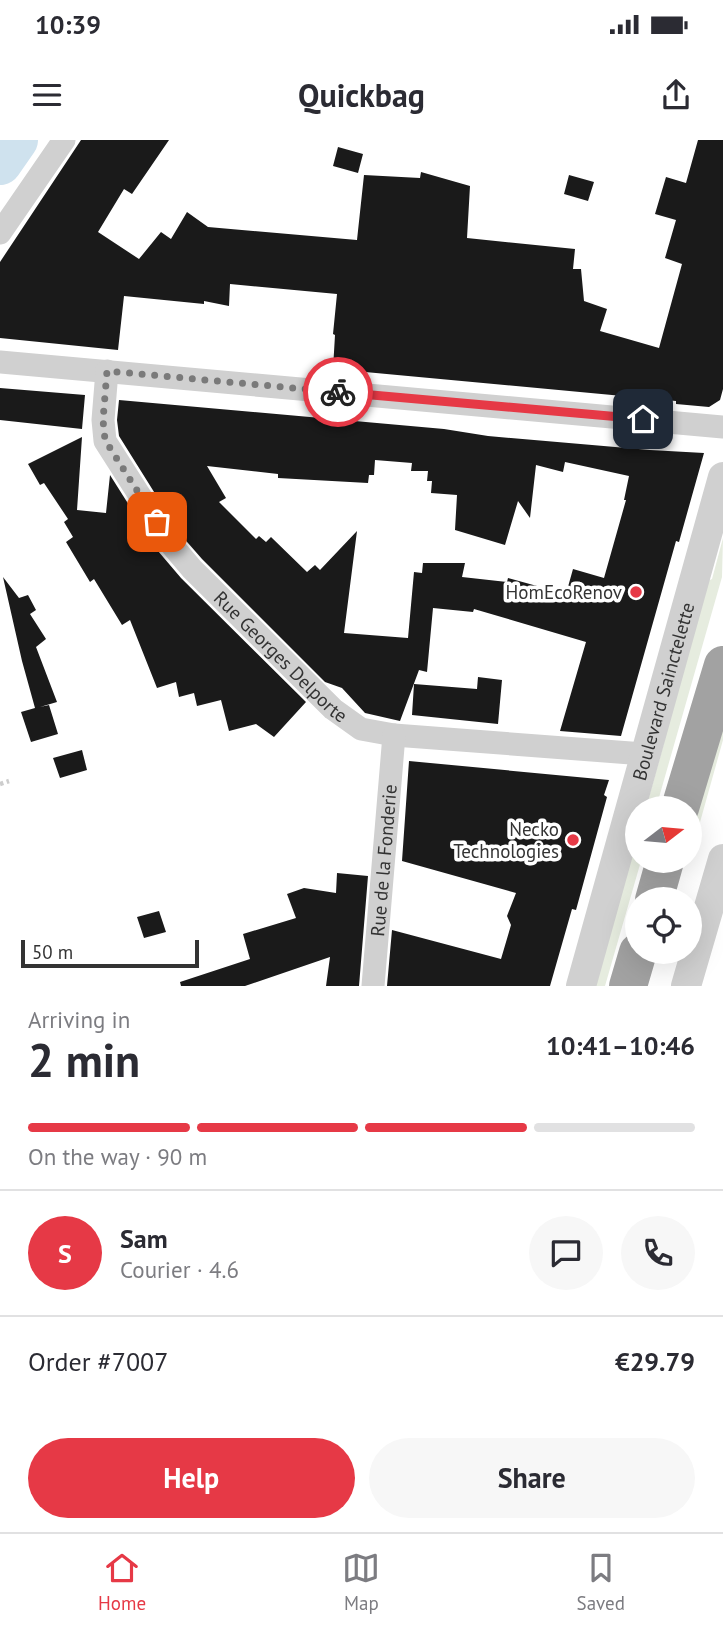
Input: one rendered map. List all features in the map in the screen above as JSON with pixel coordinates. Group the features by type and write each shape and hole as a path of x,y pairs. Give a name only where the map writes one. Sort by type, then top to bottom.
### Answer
{"highway":[{"path":"684,796 723,664"},
{"path":"628,986 634,964"}],"street":[{"path":"0,233 64,140"},
{"path":"0,362 723,427"},
{"name":"Rue Georges Delporte","path":"107,371 103,420 105,440 170,543 192,569 333,709 361,729 394,735 644,754"},
{"name":"Boulevard Sainctelette","path":"581,986 723,477"},
{"name":"Rue de la Fonderie","path":"373,986 394,735"},
{"path":"685,986 723,859"}],"path":[{"path":"0,784 9,781"}],"shaded area":[{"path":"723,538 722,577 659,796 649,796 664,743 658,727 699,585 712,579"},
{"path":"723,718 723,740 702,815 700,796"},
{"path":"627,873 638,873 634,887 625,887 625,917 605,986 595,986"}],"building":[{"path":"81,140 169,140 132,194 124,189 98,232 139,259 161,232 171,239 187,212 208,227 357,240 364,175 420,178 421,172 470,186 467,238 575,249 573,269 581,269 584,301 607,309 600,331 659,348 682,264 665,258 676,220 655,214 666,177 686,183 698,140 723,140 723,389 720,400 709,407 676,404 676,401 333,369 337,294 230,284 229,306 204,301 204,304 124,296 118,350 0,338 0,262"},
{"path":"338,147 363,154 358,173 333,166"},
{"path":"569,175 594,182 588,201 564,194"},
{"path":"0,388 85,395 82,429 0,420"},
{"path":"119,400 444,429 488,436 704,453 679,542 676,541 621,736 560,731 586,642 474,609 473,612 433,608 427,672 419,670 400,721 365,713 342,688 325,682 181,535 119,436","holes":["375,460 412,463 411,471 428,471 427,481 432,481 431,493 457,495 455,530 505,545 518,501 530,518 536,465 563,472 565,462 629,476 626,500 604,578 573,569 566,594 508,578 507,582 462,577 465,563 423,563 422,573 414,572 408,638 344,633 357,531 320,570 315,565 307,572 271,537 266,542 259,536 256,539 219,502 226,498 207,466 278,474 278,478 368,483 369,475 374,475"]},
{"path":"82,437 77,510 106,513 110,475 158,551 181,578 306,702 274,737 256,724 229,731 221,700 197,706 194,693 179,697 176,682 157,688 130,620 122,625 94,579 90,582 66,542 73,537 64,522 68,519 44,483 40,485 28,464"},
{"path":"3,577 19,598 28,595 36,610 30,614 46,639 36,647 57,702 40,707 49,705 58,734 31,742 21,712 35,708"},
{"path":"478,677 502,680 498,724 412,715 414,684 477,689"},
{"path":"82,750 87,770 60,778 53,758"},
{"path":"409,761 609,780 604,795 607,797 576,910 572,909 550,986 387,986 392,930 501,959 511,925 507,916 516,893 402,861"},
{"path":"337,873 368,876 359,986 326,986 330,957 245,986 181,986 180,982 250,959 243,934 296,918 287,894 304,888 336,893"},
{"path":"159,911 166,932 144,938 137,917"}],"waterway":[{"path":"0,163 16,140"}],"way so far":[{"path":"157,522 105,440 103,420 107,371 338,392"}],"place":[{"name":"HomEcoRenov","path":"636,592"},
{"name":"Necko Technologies","path":"573,840"}],"route":[{"path":"338,392 643,419"}]}
